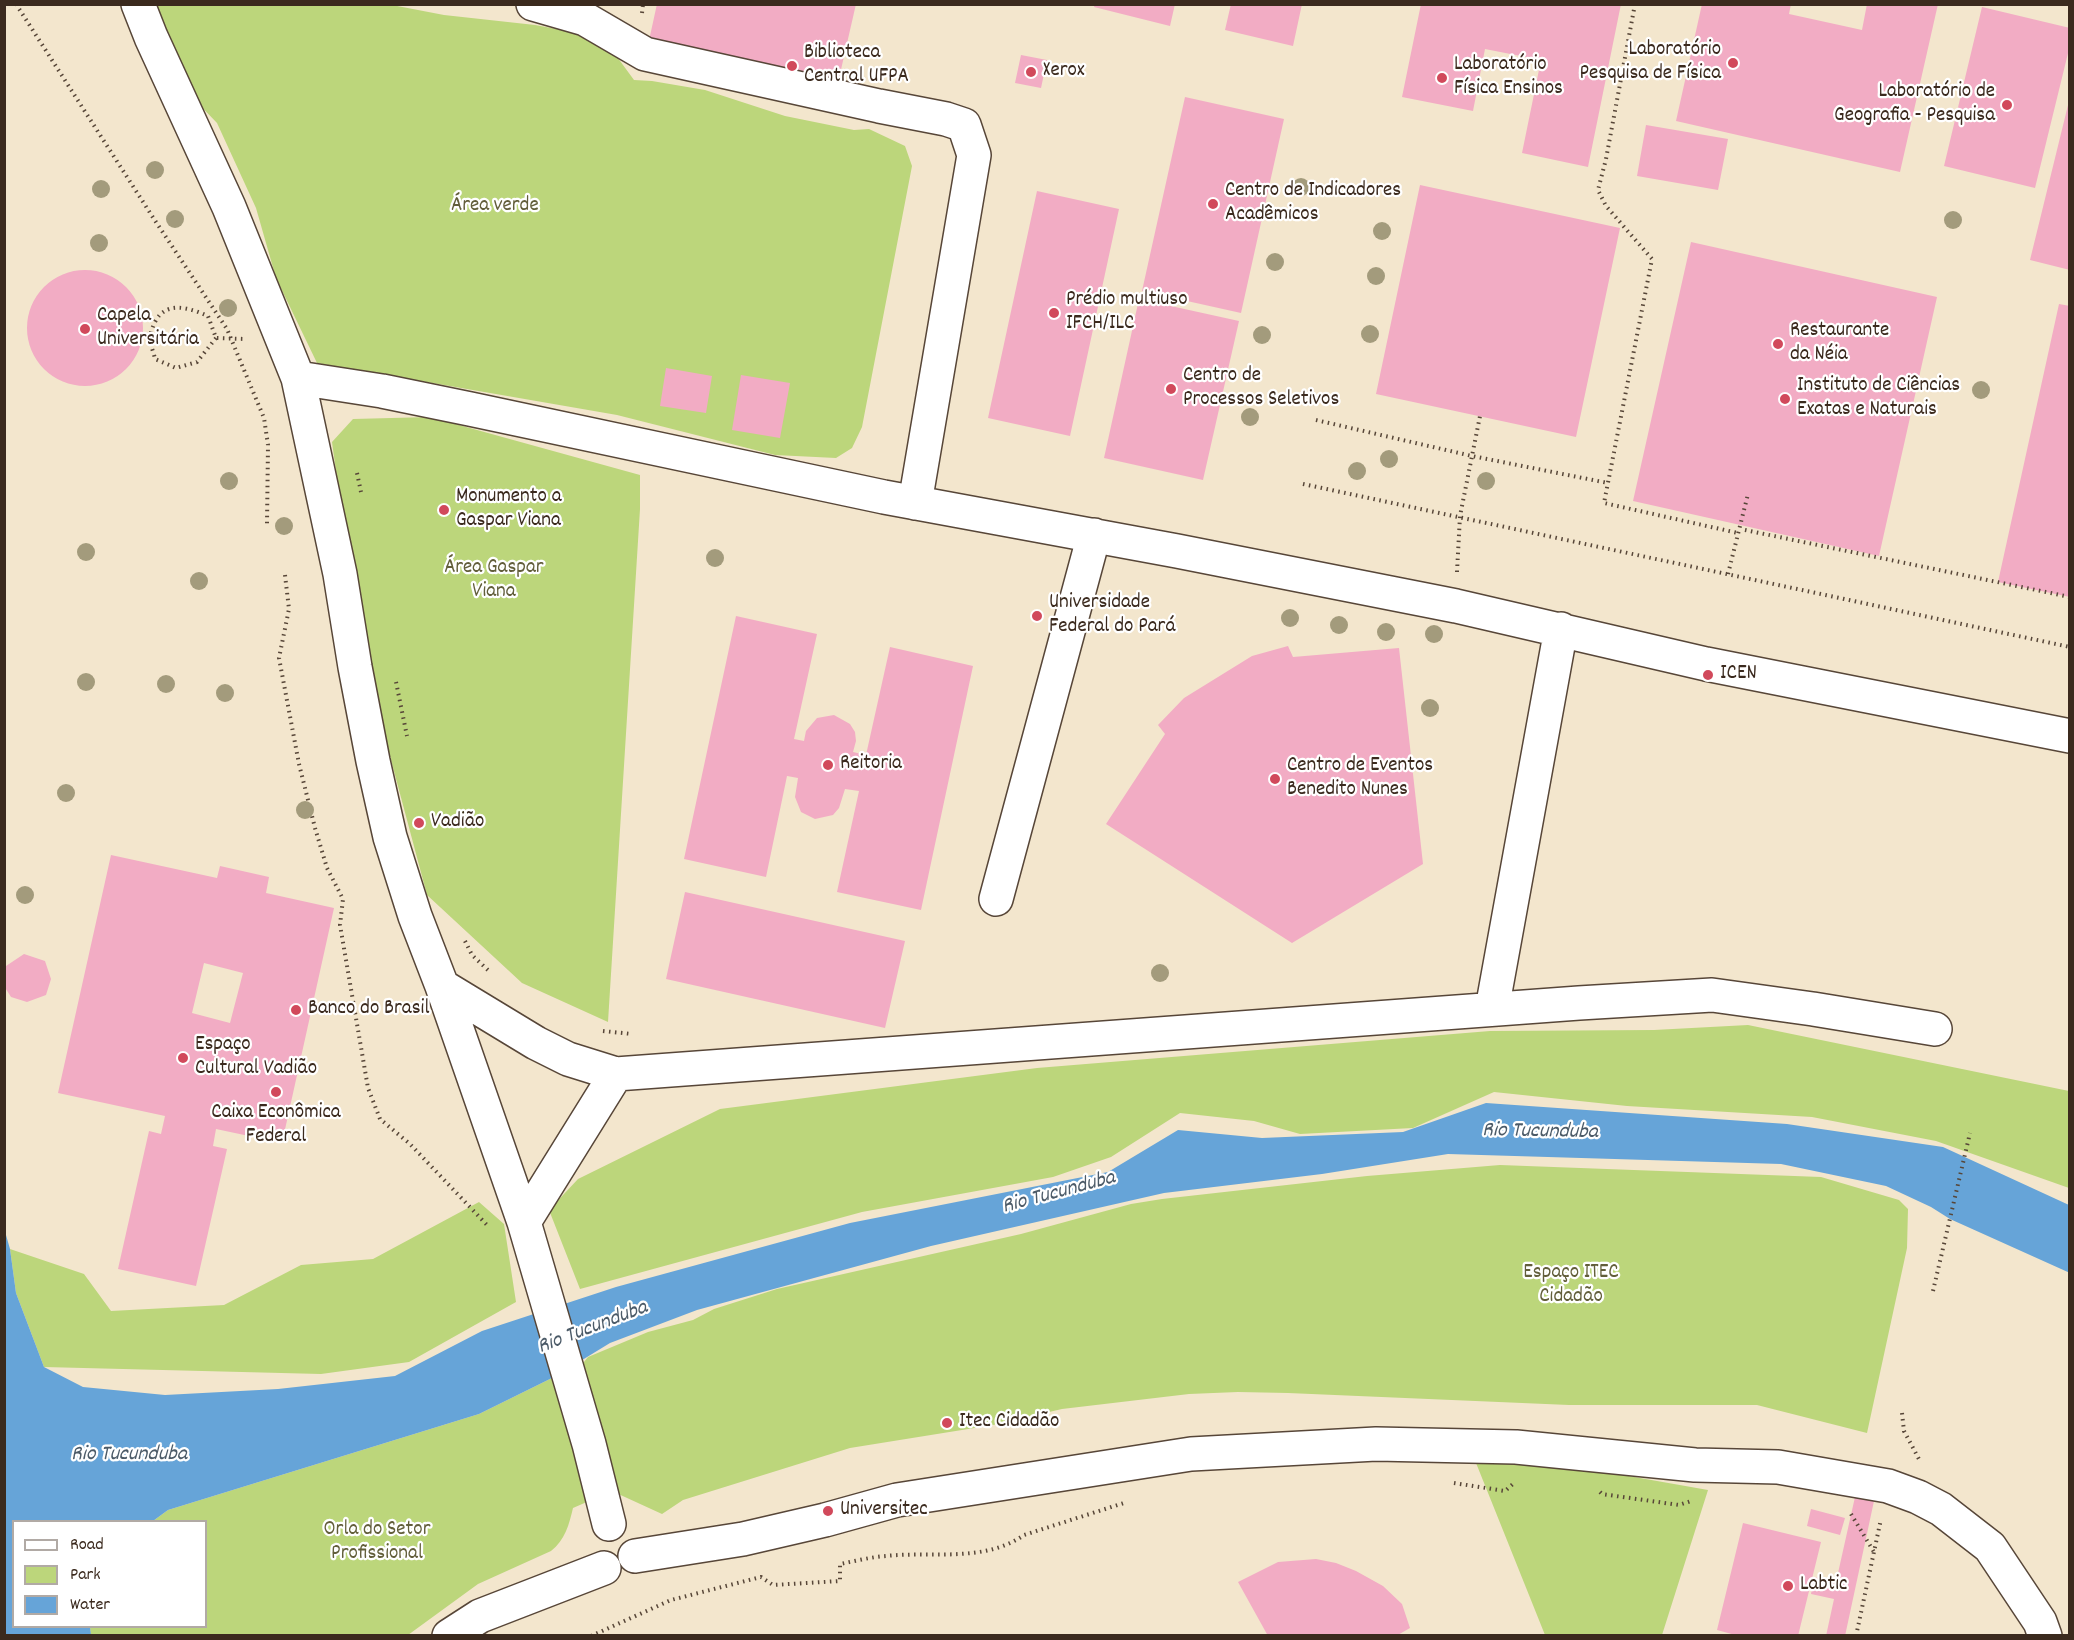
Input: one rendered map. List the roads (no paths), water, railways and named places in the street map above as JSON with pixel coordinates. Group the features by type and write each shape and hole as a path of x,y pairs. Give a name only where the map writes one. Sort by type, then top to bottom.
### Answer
{"street":[{"path":"138,4 229,207 298,378 340,574 355,668 385,816 415,916 442,986 508,1227 533,1254 589,1444 609,1524"},
{"path":"533,4 585,19 645,54 946,119 964,125 974,155 915,503"},
{"path":"298,378 460,407 915,503 1094,535 1456,606 1718,666 2070,736"},
{"path":"996,899 1094,535"},
{"path":"1492,1009 1561,629"},
{"path":"442,986 568,1059 616,1074 1492,1009 1712,995 1935,1029"},
{"path":"508,1227 616,1074"},
{"path":"635,1556 742,1539 825,1520 897,1500 1191,1454 1376,1444 1516,1448 1695,1465 1778,1467 1888,1486 1918,1497 1941,1509 1990,1547 2040,1622 2045,1635"},
{"path":"449,1635 480,1616 604,1568 626,1567 638,1548 632,1532 618,1524 609,1524 601,1528 594,1535 591,1544 592,1554 604,1568"}],"water":[{"name":"Rio Tucunduba","path":"1486,1103 1787,1124 1943,1147 2069,1205 2070,1273 1950,1219 1931,1207 1886,1186 1781,1164 1448,1154 1322,1174 1164,1193 931,1246 697,1310 610,1343 556,1376 479,1414 168,1510 154,1520 12,1520 12,1628 90,1628 91,1635 5,1636 4,1228 10,1249 16,1293 44,1367 83,1387 165,1395 278,1389 395,1376 482,1331 616,1287 850,1223 1108,1172 1178,1130 1262,1138 1403,1132"}],"place":[{"name":"Laboratório Pesquisa de Física","path":"1733,63"},
{"name":"Biblioteca Central UFPA","path":"792,66"},
{"name":"Xerox","path":"1031,72"},
{"name":"Laboratório Física Ensinos","path":"1442,78"},
{"name":"Laboratório de Geografia - Pesquisa","path":"2007,105"},
{"name":"Centro de Indicadores Acadêmicos","path":"1213,204"},
{"name":"Prédio multiuso IFCH/ILC","path":"1054,313"},
{"name":"Capela Universitária","path":"85,329"},
{"name":"Restaurante da Néia","path":"1778,344"},
{"name":"Centro de Processos Seletivos","path":"1171,389"},
{"name":"Instituto de Ciências Exatas e Naturais","path":"1785,399"},
{"name":"Monumento a Gaspar Viana","path":"444,510"},
{"name":"Universidade Federal do Pará","path":"1037,616"},
{"name":"ICEN","path":"1708,675"},
{"name":"Reitoria","path":"828,765"},
{"name":"Centro de Eventos Benedito Nunes","path":"1275,779"},
{"name":"Vadião","path":"419,823"},
{"name":"Banco do Brasil","path":"296,1010"},
{"name":"Espaço Cultural Vadião","path":"183,1058"},
{"name":"Caixa Econômica Federal","path":"276,1092"},
{"name":"Itec Cidadão","path":"947,1423"},
{"name":"Universitec","path":"828,1511"},
{"name":"Labtic","path":"1788,1586"}],"park label":[{"name":"Área verde","path":"495,207"},
{"name":"Área Gaspar Viana","path":"494,581"},
{"name":"Espaço ITEC Cidadão","path":"1571,1286"},
{"name":"Orla do Setor Profissional","path":"377,1543"}]}
